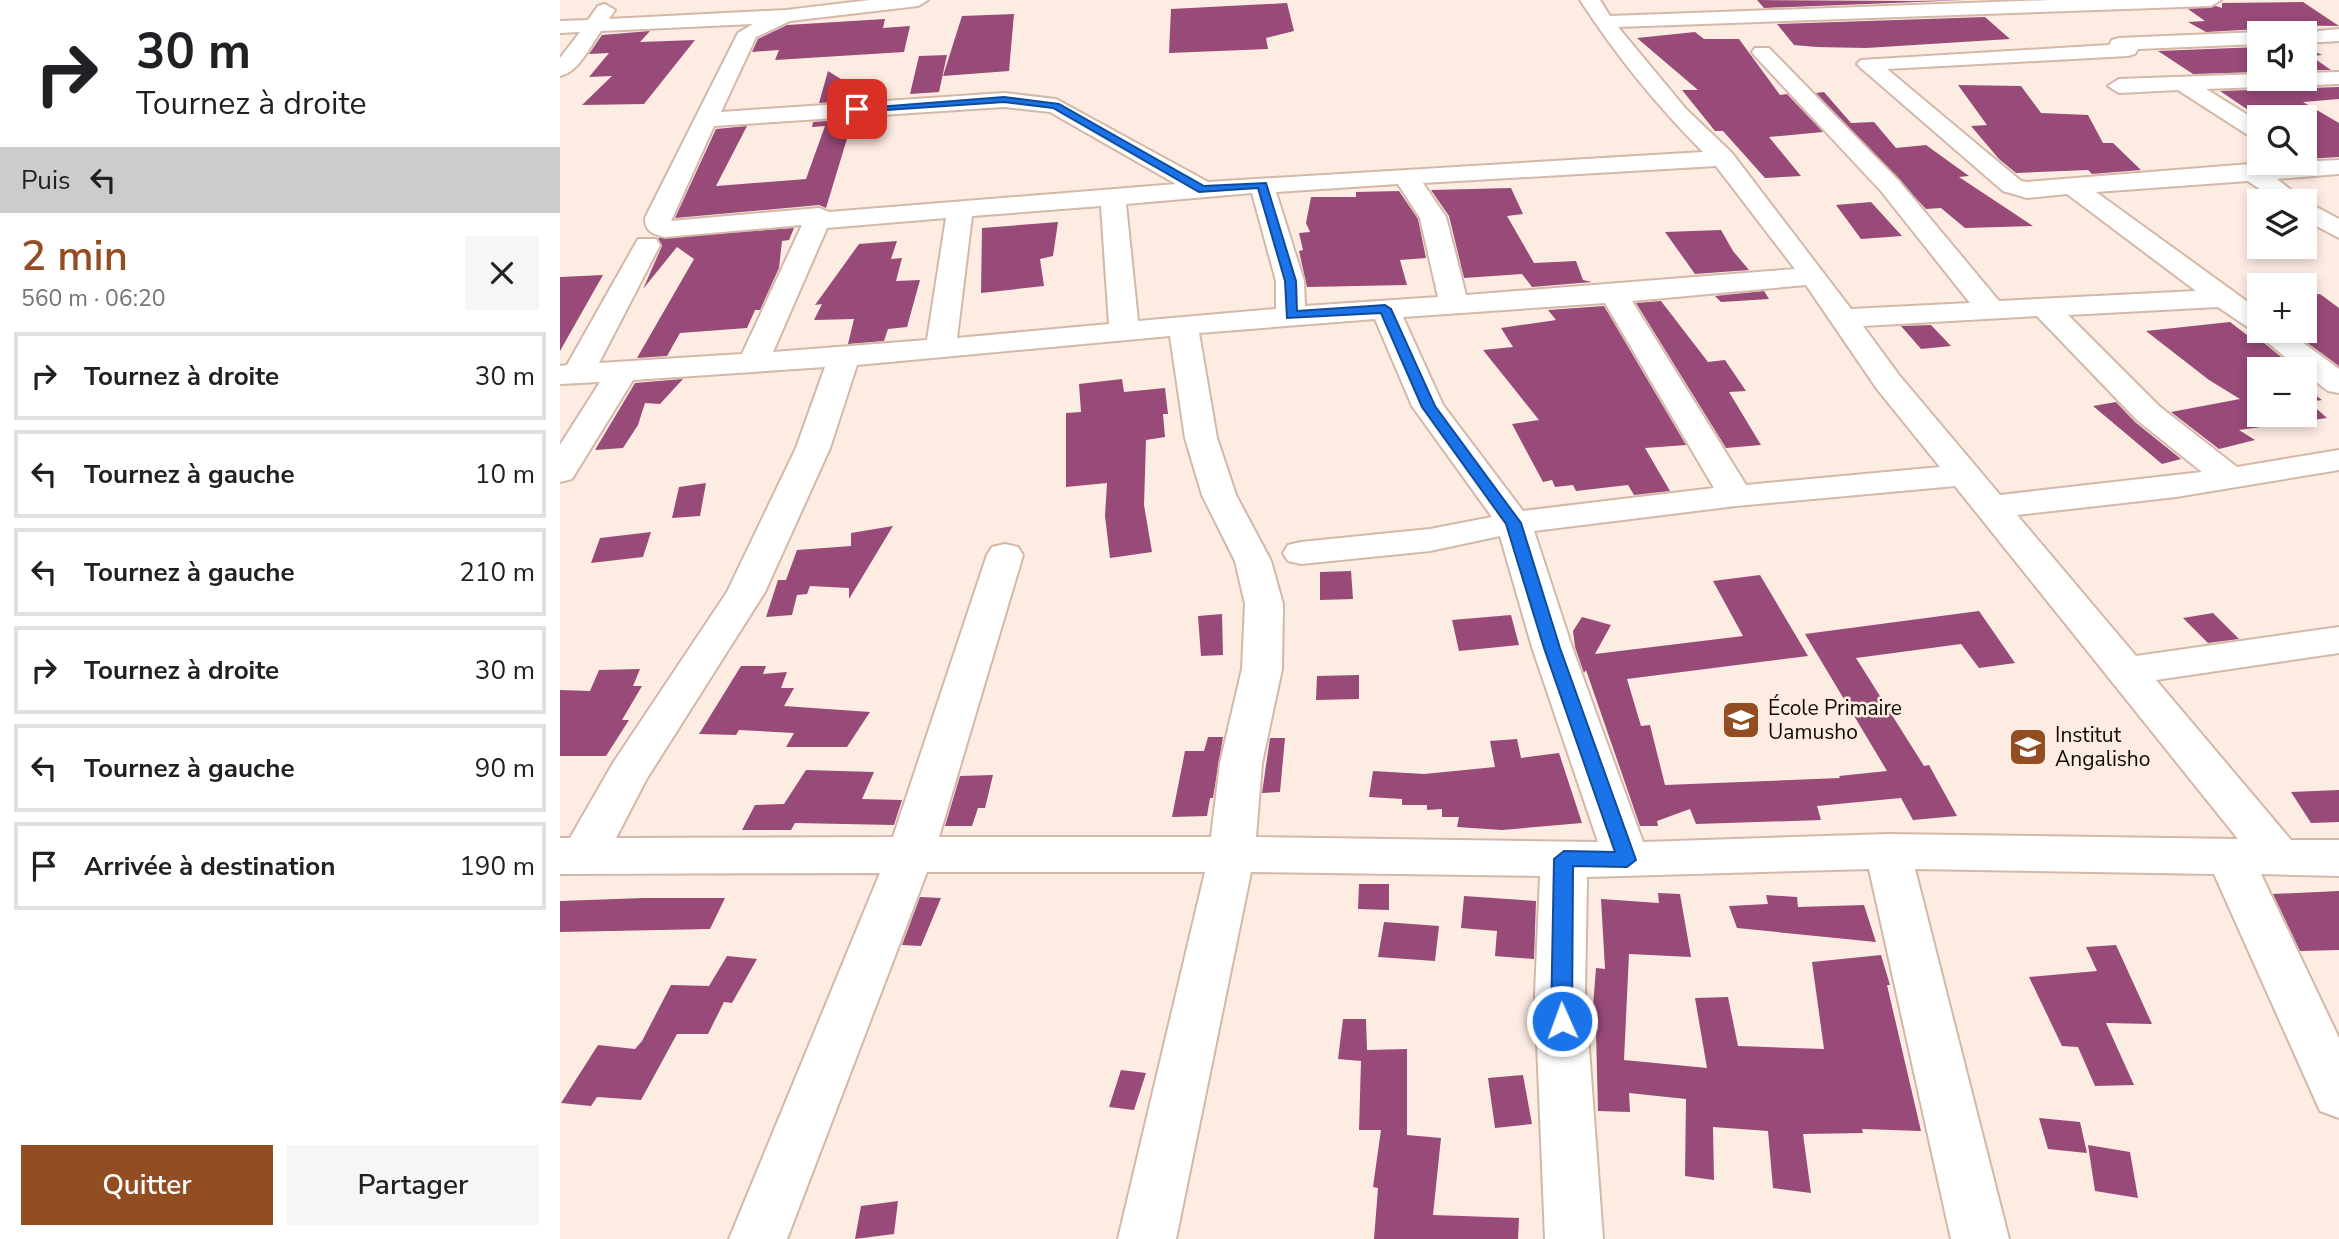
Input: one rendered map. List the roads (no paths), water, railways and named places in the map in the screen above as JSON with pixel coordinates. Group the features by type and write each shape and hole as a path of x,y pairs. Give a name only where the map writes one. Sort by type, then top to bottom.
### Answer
{"street":[{"path":"560,70 611,0"},
{"path":"560,27 786,16 918,0"},
{"path":"1739,0 1758,18"},
{"path":"1881,0 1899,13"},
{"path":"1597,11 1758,18 1899,13 2048,3 2211,0"},
{"path":"2048,3 2247,124"},
{"path":"1597,11 1678,114 1723,158 1963,475 2128,671 2279,857"},
{"path":"755,360 819,216 665,229 658,226 658,218 703,120 748,33 786,16"},
{"path":"2317,37 2339,36"},
{"path":"2247,39 1868,64 2012,186 2027,190 2247,171"},
{"path":"1762,52 1890,187 1991,310"},
{"path":"2119,86 2339,78"},
{"path":"703,120 1004,100 1042,103 1066,111 1160,168 1203,189"},
{"path":"819,221 1203,189 1723,158"},
{"path":"2317,166 2339,167"},
{"path":"2256,175 2276,189"},
{"path":"1407,176 1417,198 1433,217 1454,305"},
{"path":"1262,185 1290,281 1291,316"},
{"path":"2072,186 2247,315"},
{"path":"1113,197 1124,333"},
{"path":"941,349 960,209"},
{"path":"2317,216 2339,230"},
{"path":"569,374 647,245"},
{"path":"569,374 755,360 845,357 1291,316 1614,295 1814,276"},
{"path":"1614,295 1736,496"},
{"path":"1842,318 2224,298"},
{"path":"1385,309 1428,407 1514,523 1552,648 1627,860"},
{"path":"2046,309 2148,413 2230,478"},
{"path":"1147,1239 1232,854 1241,763 1262,669 1264,604 1253,561 1219,495 1201,438 1184,326"},
{"path":"2285,343 2339,384"},
{"path":"567,857 628,774 746,592 813,448 845,357"},
{"path":"560,472 623,370"},
{"path":"1990,507 2176,487 2339,460"},
{"path":"1301,553 1430,541 1514,523 1736,496 1963,475"},
{"path":"758,1239 911,853 1005,555"},
{"path":"2128,671 2339,640"},
{"path":"567,857 911,853 1232,854 1627,860 1888,851 2339,858"},
{"path":"1888,851 1980,1239"},
{"path":"2230,857 2339,1094"},
{"path":"1564,859 1560,994 1574,1239"}],"place":[{"name":"École Primaire Uamusho","path":"1741,720"},
{"name":"Institut Angalisho","path":"2028,747"}]}
